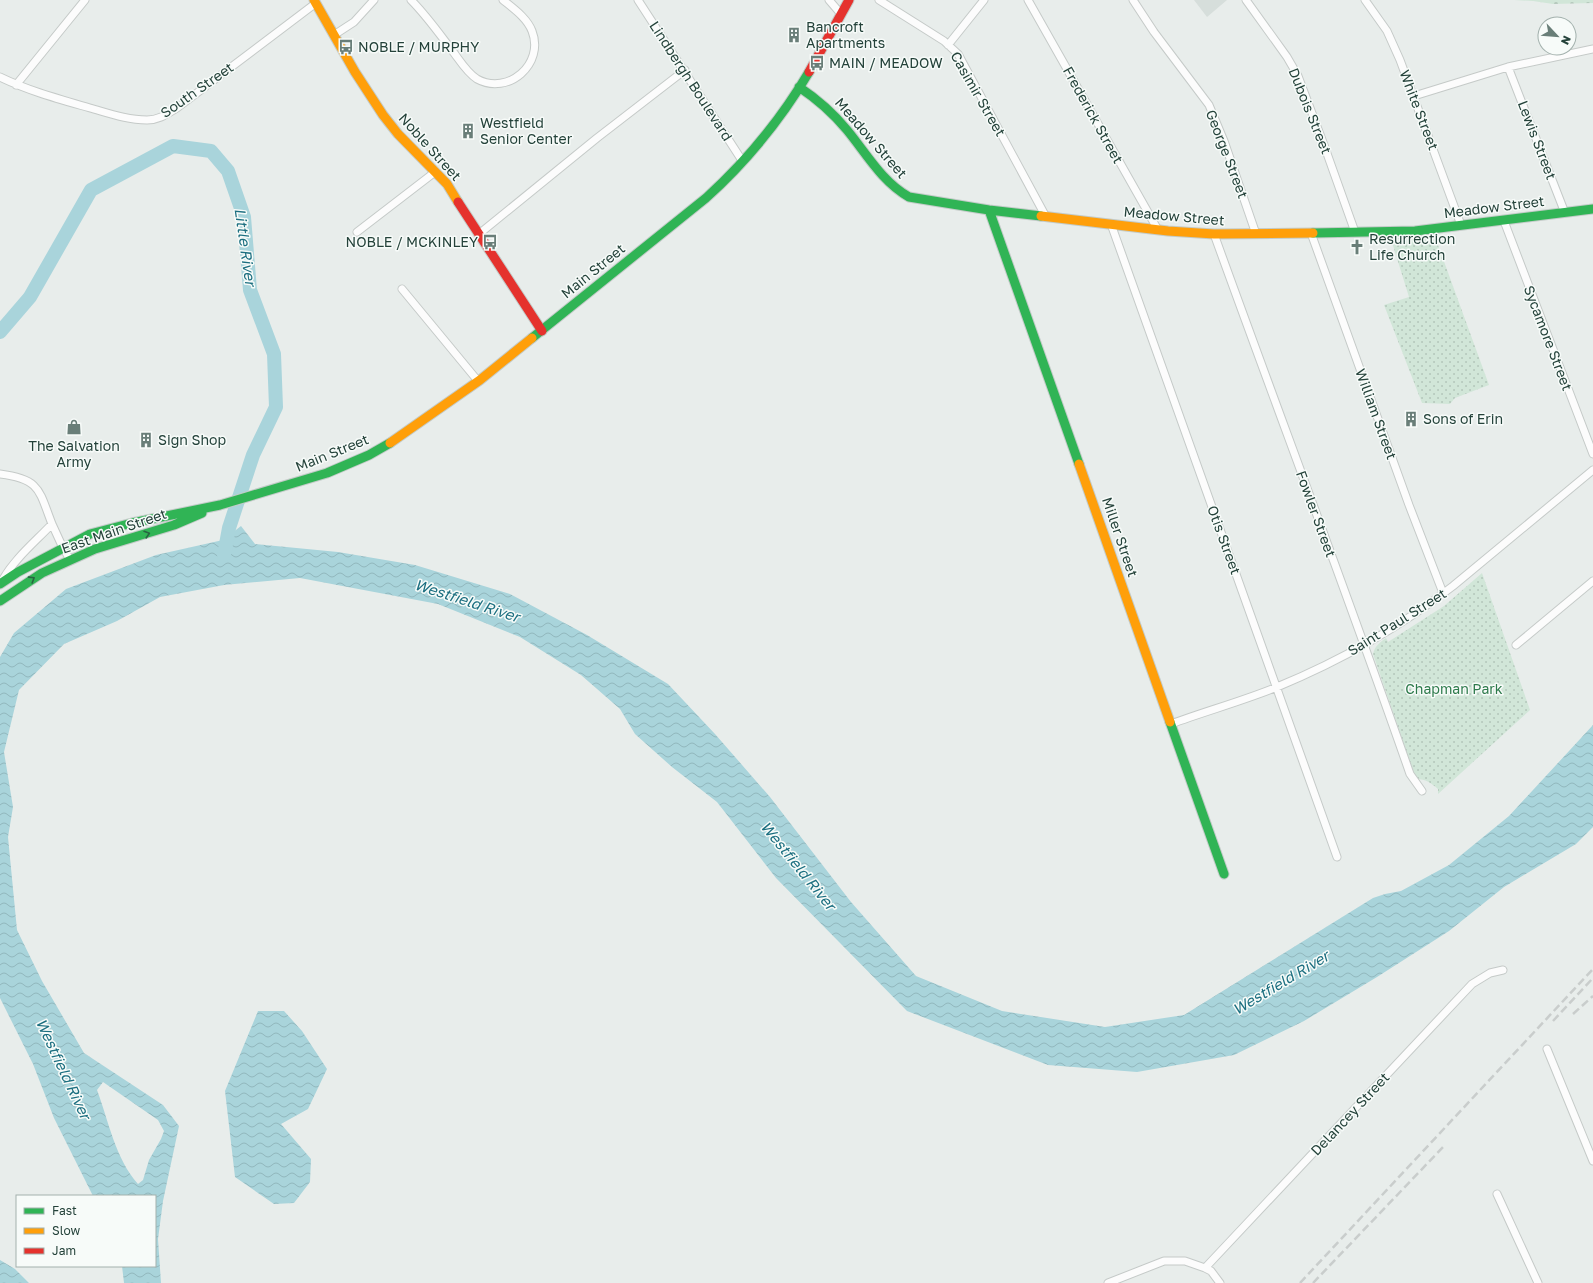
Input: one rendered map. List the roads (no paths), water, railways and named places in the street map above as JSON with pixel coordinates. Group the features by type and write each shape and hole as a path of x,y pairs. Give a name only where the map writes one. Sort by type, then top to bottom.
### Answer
{"main road":[{"name":"Main Street","path":"285,487 327,473 369,455 395,440 478,381 706,198 743,162 776,124 849,0"},
{"name":"Noble Street","path":"315,1 355,72 382,114 398,134 447,184 542,331"},
{"name":"Meadow Street","path":"799,87 816,98 834,115 902,194 909,197 989,210 1158,230 1214,234 1256,234 1415,230 1504,221 1593,209"},
{"name":"Miller Street","path":"989,210 1224,874"},
{"name":"East Main Street","path":"1,584 18,572 90,534 132,523 220,505 285,487"},
{"name":"East Main Street","path":"0,601 42,573 95,549 174,525 220,505"}],"street":[{"path":"16,85 85,0"},
{"path":"334,35 354,22 374,0"},
{"path":"410,0 430,21 468,71 477,79 495,84 513,80 523,72 531,62 534,50 534,38 530,26 522,16 503,0"},
{"name":"Lindbergh Boulevard","path":"638,0 685,70 743,162"},
{"path":"829,0 841,14"},
{"name":"Casimir Street","path":"879,0 948,45 958,54 1046,217"},
{"path":"948,45 984,0"},
{"name":"Frederick Street","path":"1028,0 1158,230"},
{"name":"George Street","path":"1133,0 1154,32 1209,105 1224,141 1256,234"},
{"name":"Dubois Street","path":"1246,0 1287,57 1298,76 1355,232"},
{"name":"White Street","path":"1365,0 1387,31 1414,96 1462,225"},
{"name":"South Street","path":"0,77 16,85 60,100 118,116 148,120 160,118 177,108 315,1"},
{"path":"1414,96 1508,67 1593,49"},
{"name":"Lewis Street","path":"1508,67 1565,213"},
{"path":"479,234 596,138 685,70"},
{"path":"357,232 435,172"},
{"name":"Sycamore Street","path":"1504,221 1593,454"},
{"name":"Otis Street","path":"1111,224 1337,856"},
{"name":"William Street","path":"1311,233 1406,498 1443,594"},
{"name":"Fowler Street","path":"1214,234 1324,538 1365,644 1410,774 1422,791"},
{"path":"402,289 478,381"},
{"name":"Saint Paul Street","path":"1171,724 1276,687 1325,665 1365,644 1443,594 1593,470"},
{"path":"0,474 20,477 36,487 41,493 52,524 70,560"},
{"path":"1,584 7,572 25,551 52,524"},
{"path":"1516,645 1593,581"},
{"name":"Delancey Street","path":"1205,1268 1472,984 1490,973 1503,970"},
{"path":"1547,1049 1593,1161"},
{"path":"1497,1194 1538,1283"},
{"path":"1108,1283 1164,1261 1185,1261 1205,1268 1211,1272 1220,1283"}],"water":[{"name":"Westfield River","path":"241,526 255,544 338,552 415,565 510,594 587,635 668,684 715,734 770,797 851,902 916,976 1002,1011 1105,1027 1184,1015 1373,898 1401,891 1449,865 1509,816 1593,725 1593,827 1576,844 1504,887 1449,931 1377,977 1304,1021 1234,1055 1137,1072 1048,1065 907,1011 776,878 717,802 672,767 635,734 620,709 581,675 520,637 438,604 300,578 224,585 160,597 117,621 64,644 19,690 4,752 13,807 8,837 17,930 42,981 84,1053 163,1105 179,1126 163,1201 158,1239 161,1283 124,1283 122,1267 156,1267 156,1195 92,1195 54,1118 33,1064 0,998 0,657 14,633 66,589 156,555 223,540","holes":["103,1082 158,1120 164,1131 149,1160 143,1180 138,1184 130,1174 118,1151 97,1090"]},
{"path":"258,1011 284,1011 302,1031 327,1069 308,1109 281,1124 311,1159 310,1182 294,1203 274,1204 235,1177 225,1091"},
{"path":"0,1260 15,1269 29,1283 0,1283"}],"waterway":[{"name":"Little River","path":"0,332 30,297 91,190 173,146 211,151 228,171 244,217 250,290 274,354 276,407 253,455 229,528 224,555"}],"railway":[{"path":"1300,1283 1593,969"},
{"path":"1553,1021 1593,978"},
{"path":"1573,1014 1593,996"},
{"path":"1313,1283 1445,1145"}],"place":[{"name":"Bancroft Apartments","path":"794,35"},
{"name":"NOBLE / MURPHY","path":"346,47"},
{"name":"MAIN / MEADOW","path":"817,63"},
{"name":"Westfield Senior Center","path":"468,131"},
{"name":"NOBLE / MCKINLEY","path":"490,242"},
{"name":"Resurrection Life Church","path":"1357,247"},
{"name":"Sons of Erin","path":"1411,419"},
{"name":"The Salvation Army","path":"74,427"},
{"name":"Sign Shop","path":"146,440"}],"park label":[{"name":"Chapman Park","path":"1454,689"}]}
